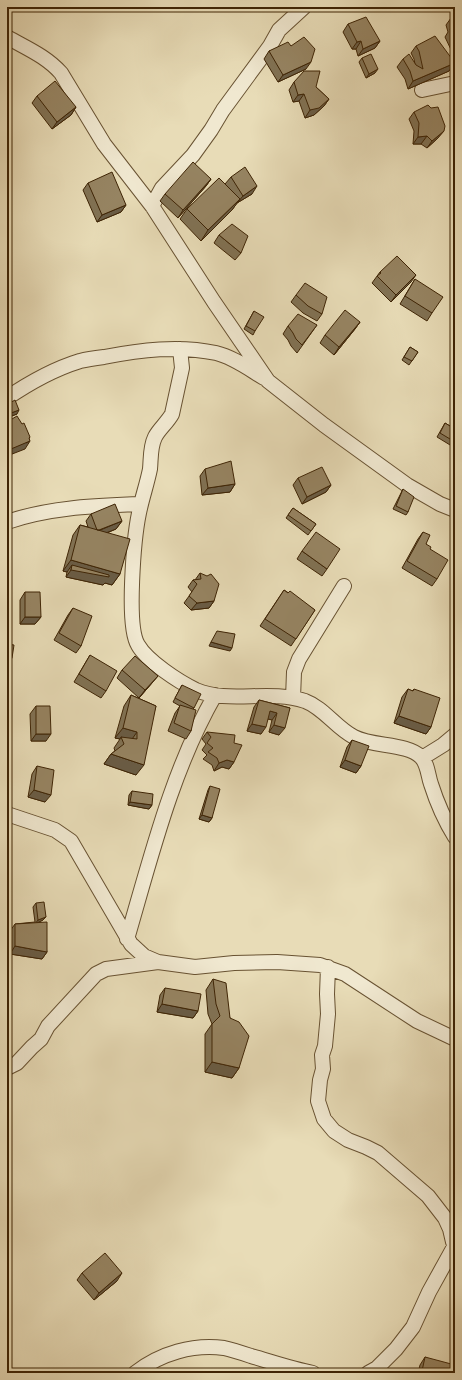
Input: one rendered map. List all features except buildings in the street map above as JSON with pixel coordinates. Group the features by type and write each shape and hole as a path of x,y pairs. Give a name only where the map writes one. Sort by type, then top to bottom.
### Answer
{"street":[{"path":"152,206 162,188 193,155 223,110 270,46 279,30 304,7"},
{"path":"7,37 47,60 60,72 104,144 152,206 214,302 268,380"},
{"path":"422,90 455,83"},
{"path":"180,349 182,368 172,414 155,437 150,470 140,504 131,585 134,637 138,645 147,656 174,678 198,690 215,695 260,695 293,698 305,701 317,707 354,737 366,742 411,750 422,758 425,763 441,810 455,837"},
{"path":"7,398 39,378 80,361 123,353 180,349 217,353 240,363 268,380 324,425 407,485 440,504 455,510"},
{"path":"7,522 50,510 100,505 140,504"},
{"path":"293,698 294,672 299,659 344,586"},
{"path":"127,939 164,811 200,722 215,695"},
{"path":"422,758 455,735"},
{"path":"7,814 55,830 71,841 127,939 136,950 144,956 158,962"},
{"path":"7,1068 17,1063 41,1039 48,1026 96,974 106,969 158,962 195,967 234,963 277,962 328,967 345,974 418,1021 455,1039"},
{"path":"328,967 328,1014 325,1046 322,1055 323,1069 320,1080 318,1101 324,1119 334,1130 348,1140 378,1153 428,1196 445,1218 455,1244 429,1292 413,1327 382,1368 368,1373"},
{"path":"135,1373 160,1358 192,1348 225,1348 282,1370 313,1373"}]}
